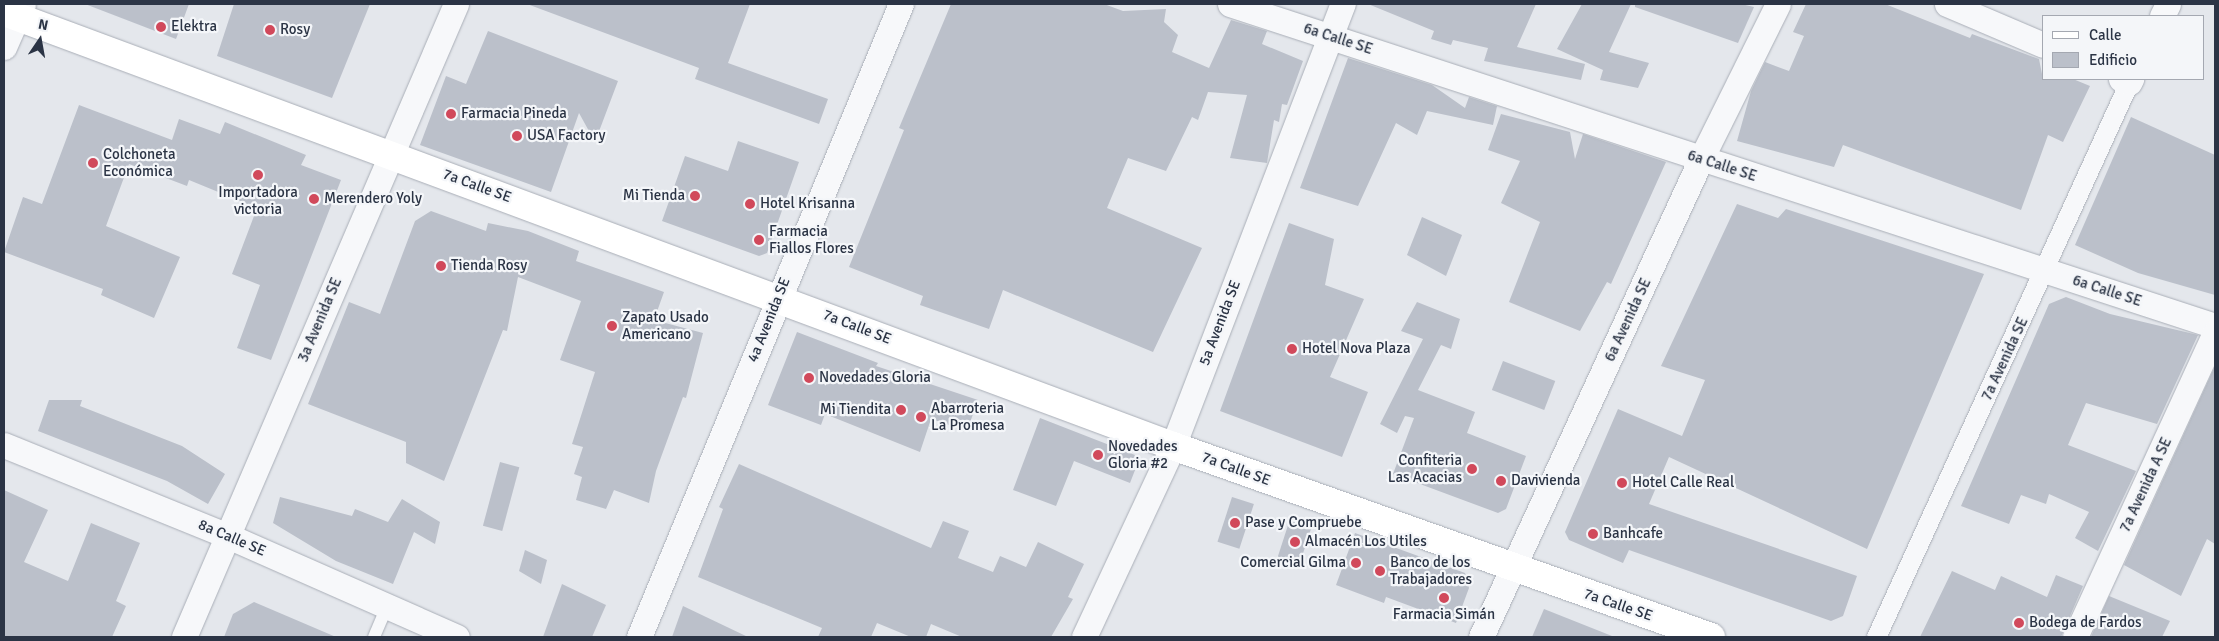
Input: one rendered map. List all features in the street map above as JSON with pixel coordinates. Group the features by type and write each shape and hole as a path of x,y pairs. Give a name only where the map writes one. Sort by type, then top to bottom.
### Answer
{"main road":[{"name":"7a Calle SE","path":"14,11 1172,446 1514,568 1683,632 1712,637"}],"street":[{"name":"3a Avenida SE","path":"184,637 456,4"},
{"name":"4a Avenida SE","path":"639,637 901,4"},
{"name":"6a Calle SE","path":"1230,4 1701,160 2215,326"},
{"name":"5a Avenida SE","path":"1086,637 1172,446 1343,4"},
{"name":"6a Avenida SE","path":"1481,637 1701,160 1778,4"},
{"path":"1959,6 2042,45"},
{"path":"4,47 14,11"},
{"name":"7a Avenida SE","path":"1876,637 2046,271 2127,80"},
{"name":"7a Avenida A SE","path":"2075,637 2215,332"},
{"name":"8a Calle SE","path":"4,445 228,536 457,637"}],"lane":[{"path":"374,637 387,606"}],"building":[{"name":"Elektra","path":"85,4 189,4 176,39"},
{"path":"234,4 370,4 332,98 217,56"},
{"path":"527,4 750,4 728,63 828,99 819,124 695,79 699,68"},
{"path":"951,4 1104,4 1123,11 1166,9 1164,22 1178,35 1172,52 1209,68 1231,20 1267,31 1262,44 1303,61 1287,105 1282,104 1279,122 1274,120 1267,163 1230,158 1247,95 1208,92 1198,120 1192,117 1166,171 1128,158 1107,208 1202,248 1153,352 1003,290 989,329 920,305 923,296 849,267 904,130 899,128"},
{"path":"1368,4 1536,4 1517,47 1585,64 1581,80 1484,61 1488,48 1453,40 1451,45 1431,39 1434,31"},
{"path":"1582,4 1631,4 1609,52 1649,63 1638,88 1600,80 1603,70 1557,49"},
{"path":"1635,4 1741,4 1754,7 1738,43 1635,7"},
{"path":"1806,4 1885,4 1970,38 1972,34 2039,59 2042,80 2075,80 2090,86 2063,142 2048,135 2021,210 1843,145 1834,167 1737,141 1751,91 1765,62 1789,71 1804,36 1793,32"},
{"path":"488,31 618,81 595,142 579,113 551,192 420,145 446,76 466,84"},
{"path":"1348,58 1432,85 1465,108 1469,97 1497,106 1493,125 1427,111 1417,135 1396,123 1358,206 1300,188"},
{"path":"79,105 172,140 179,119 220,134 225,122 306,155 301,165 341,180 271,360 237,348 260,285 232,274 257,208 189,180 187,186 129,164 106,226 180,257 154,318 101,295 103,289 4,252 23,197 42,204"},
{"path":"1501,114 1570,132 1575,159 1583,134 1666,162 1611,284 1607,282 1580,331 1509,302 1540,222 1501,203 1520,161 1488,150"},
{"path":"2131,117 2215,155 2215,295 2138,273 2075,245"},
{"name":"Hotel Krisanna","path":"738,141 799,162 767,253 759,256 662,221 685,156 728,171"},
{"path":"1737,204 1778,218 1786,209 1984,274 1867,549 1669,457 1649,504 1857,576 1843,616 1831,621 1629,550 1623,563 1569,540 1565,532 1618,409 1682,436 1705,380 1661,366"},
{"path":"431,211 486,231 488,223 528,231 579,251 576,261 664,292 654,320 703,333 686,398 683,397 656,471 649,503 614,490 606,509 576,500 582,477 574,474 583,447 572,444 595,372 560,360 581,301 518,277 507,331 503,330 444,481 406,463 406,442 308,404 349,302 380,314 415,221"},
{"path":"1422,217 1462,235 1446,276 1407,255"},
{"name":"Hotel Nova Plaza","path":"1289,223 1334,239 1325,285 1364,299 1330,377 1368,392 1342,457 1220,411"},
{"path":"2066,297 2110,314 2198,335 2157,424 2086,403 2068,445 2136,471 2098,551 2075,538 2089,512 2049,494 2046,504 2021,495 2009,524 1961,506 2049,304"},
{"path":"1417,302 1460,319 1451,349 1441,345 1418,390 1475,412 1467,433 1526,456 1506,509 1498,513 1393,474 1414,418 1405,416 1397,433 1380,424 1423,339 1401,331"},
{"path":"797,332 878,363 876,366 978,400 967,431 931,419 920,452 825,414 821,425 768,405"},
{"path":"1503,361 1555,381 1544,410 1492,390"},
{"path":"2215,366 2215,544 2207,539 2181,596 2124,565"},
{"path":"49,400 82,400 80,406 182,446 225,474 208,504 167,481 38,431"},
{"path":"1040,418 1135,455 1137,465 1130,483 1074,461 1056,506 1013,490"},
{"path":"500,462 519,467 502,531 483,526"},
{"path":"739,464 931,548 943,521 969,531 958,558 993,572 1000,556 1026,567 1038,542 1084,564 1068,597 1073,599 1051,637 962,637 931,624 926,637 911,637 877,623 871,637 818,637 822,628 698,577 723,509 719,507"},
{"path":"4,490 48,510 24,562 68,581 91,523 140,543 116,601 126,606 112,637 4,637"},
{"path":"280,497 352,516 355,509 388,522 402,499 440,522 435,544 414,532 393,584 336,561 273,523"},
{"name":"Pase y Compruebe","path":"1232,497 1254,504 1239,549 1217,542"},
{"name":"Almacén Los Utiles","path":"1291,516 1313,523 1298,568 1276,561"},
{"path":"1355,533 1465,573 1469,588 1456,623 1386,597 1384,603 1336,585"},
{"path":"525,550 547,560 541,584 519,571"},
{"path":"1952,571 1995,590 2001,576 2047,597 2056,575 2083,586 2061,637 1920,637"},
{"path":"562,584 606,605 592,637 543,637"},
{"path":"2109,596 2170,621 2162,637 2091,637"},
{"path":"254,602 336,637 224,637 233,614"},
{"path":"683,606 748,637 672,637"},
{"path":"1544,609 1612,636 1612,637 1532,637"}],"place":[{"name":"Elektra","path":"161,27"},
{"name":"Rosy","path":"270,30"},
{"name":"Farmacia Pineda","path":"451,114"},
{"name":"USA Factory","path":"517,136"},
{"name":"Colchoneta Económica","path":"93,163"},
{"name":"Importadora victoria","path":"258,175"},
{"name":"Mi Tienda","path":"695,196"},
{"name":"Merendero Yoly","path":"314,199"},
{"name":"Hotel Krisanna","path":"750,204"},
{"name":"Farmacia Fiallos Flores","path":"759,240"},
{"name":"Tienda Rosy","path":"441,266"},
{"name":"Zapato Usado Americano","path":"612,326"},
{"name":"Hotel Nova Plaza","path":"1292,349"},
{"name":"Novedades Gloria","path":"809,378"},
{"name":"Mi Tiendita","path":"901,410"},
{"name":"Abarroteria La Promesa","path":"921,417"},
{"name":"Novedades Gloria #2","path":"1098,455"},
{"name":"Confiteria Las Acacias","path":"1472,469"},
{"name":"Davivienda","path":"1501,481"},
{"name":"Hotel Calle Real","path":"1622,483"},
{"name":"Pase y Compruebe","path":"1235,523"},
{"name":"Banhcafe","path":"1593,534"},
{"name":"Almacén Los Utiles","path":"1295,542"},
{"name":"Comercial Gilma","path":"1356,563"},
{"name":"Banco de los Trabajadores","path":"1380,571"},
{"name":"Farmacia Simán","path":"1444,598"},
{"name":"Bodega de Fardos","path":"2019,623"}]}
